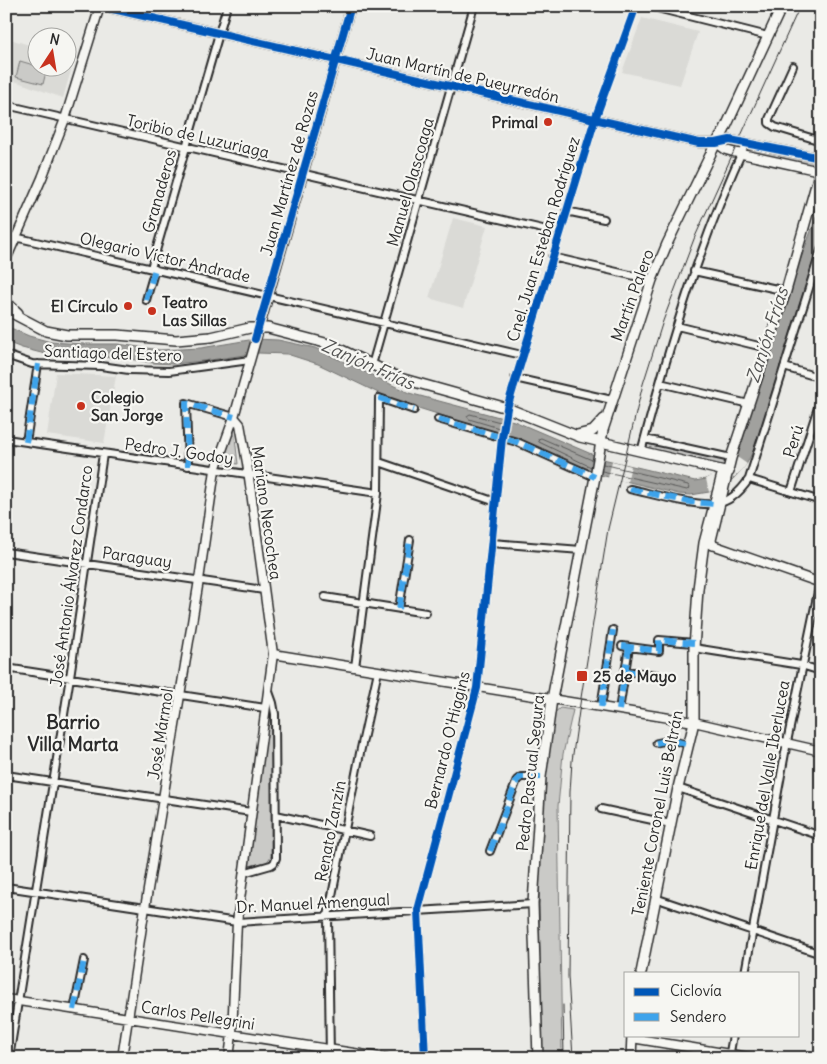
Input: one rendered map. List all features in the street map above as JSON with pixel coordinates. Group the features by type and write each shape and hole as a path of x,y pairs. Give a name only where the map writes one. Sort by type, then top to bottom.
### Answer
{"main road":[{"name":"Martín Palero","path":"596,468 608,413 652,280 667,244 716,143 724,131 782,6"},
{"path":"718,503 726,472 786,291 820,170"},
{"path":"6,302 26,320"},
{"path":"6,310 46,330 61,334 176,340 211,337 260,327 266,328 319,340 410,382 507,408 573,435 726,472"},
{"path":"573,435 587,434 593,431 608,413"},
{"name":"Pedro Pascual Segura","path":"538,1058 533,904 541,776 552,699 596,468"},
{"name":"Teniente Coronel Luis Beltrán","path":"641,972 678,788 694,722 694,646 698,589 718,503 720,481 726,472"},
{"path":"631,1058 632,1036"}],"street":[{"name":"Juan Martín de Pueyrredón","path":"100,6 699,143 716,143 726,140 821,158"},
{"path":"6,260 65,119 100,6"},
{"name":"Granaderos","path":"146,300 186,147 227,6"},
{"name":"Juan Martínez de Rozas","path":"252,350 351,6"},
{"name":"Manuel Olascoaga","path":"372,365 474,6"},
{"name":"Cnel. Juan Esteban Rodríguez","path":"504,426 515,378 594,119 636,6"},
{"path":"649,6 768,36"},
{"path":"793,66 769,123 775,127 821,141"},
{"name":"Toribio de Luzuriaga","path":"6,105 560,233"},
{"name":"Juan Martín de Pueyrredón","path":"716,143 726,150 740,154 820,170"},
{"path":"641,452 694,271 746,143"},
{"path":"566,211 604,219"},
{"name":"Olegario Víctor Andrade","path":"6,234 522,355"},
{"path":"630,489 691,502 718,503 738,493 749,479 821,250"},
{"path":"552,257 652,280"},
{"path":"694,271 786,291"},
{"path":"677,326 767,348"},
{"path":"188,466 186,403 234,417 252,350"},
{"name":"Santiago del Estero","path":"6,355 26,363 72,364 130,370 169,371 252,350"},
{"path":"26,442 38,364"},
{"path":"784,367 821,378"},
{"path":"515,378 612,400"},
{"path":"660,383 749,404"},
{"path":"355,667 378,493 379,398 414,410"},
{"name":"Perú","path":"791,492 821,398"},
{"name":"José Mármol","path":"122,1058 215,470 234,417"},
{"name":"Mariano Necochea","path":"229,1058 232,1034 237,922 273,654 240,424 234,417"},
{"path":"438,419 502,436 596,468"},
{"name":"Bernardo O'Higgins","path":"425,1058 418,910 477,688 504,426"},
{"name":"Pedro J. Godoy","path":"6,439 378,493"},
{"path":"645,439 731,458"},
{"name":"José Antonio Álvarez Condarco","path":"9,1058 54,782 103,454"},
{"path":"379,462 496,502"},
{"path":"749,479 821,501"},
{"path":"400,609 410,540"},
{"path":"492,543 581,550"},
{"path":"708,544 820,583"},
{"name":"Paraguay","path":"6,552 264,590"},
{"name":"Enrique del Valle Iberlucea","path":"745,972 801,665 820,583"},
{"path":"325,597 426,613"},
{"path":"601,707 613,630"},
{"path":"619,710 625,671 626,647 659,651 659,640 801,665 821,671"},
{"path":"273,654 694,722 821,751"},
{"path":"6,668 265,708"},
{"name":"Renato Zanzín","path":"330,1054 328,916 344,830 378,671"},
{"path":"625,671 657,674"},
{"name":"Mariano Necochea","path":"243,873 266,867 275,861 275,714 274,703 268,688"},
{"path":"656,743 671,740 689,745"},
{"path":"6,775 251,812"},
{"path":"490,851 517,780 521,777 541,776"},
{"path":"678,788 821,836"},
{"path":"601,810 671,824"},
{"path":"276,816 370,836"},
{"name":"Dr. Manuel Amengual","path":"6,887 237,922 533,904"},
{"path":"656,898 821,954"},
{"path":"74,1010 84,960"},
{"name":"Carlos Pellegrini","path":"6,999 232,1034 330,1054 386,1058"},
{"path":"632,1036 729,1056 754,1058"},
{"path":"729,1056 733,1036"}],"shaded area":[{"path":"642,18 698,32 680,85 622,72"},
{"path":"10,39 28,45 28,78 69,78 63,98 6,78 6,51"},
{"path":"20,61 28,63 28,78 44,78 43,84 16,77"},
{"path":"748,146 821,161 821,169 744,154"},
{"path":"453,218 487,226 463,308 429,298"},
{"name":"Colegio San Jorge","path":"56,373 116,376 104,443 47,435"},
{"path":"234,429 238,464 223,462"},
{"path":"645,439 731,458 729,472 641,452"},
{"path":"560,708 573,710 563,754 558,806 562,1058 543,1058 539,880 541,837 553,714"},
{"path":"268,718 272,718 271,856 267,862 249,866"}],"water":[{"path":"821,204 821,236 754,449 746,465 733,479 709,492 691,495 679,494 596,474 517,439 393,400 318,364 287,354 259,353 173,364 153,363 118,357 90,358 49,355 6,342 6,326 29,336 51,342 118,344 160,350 201,348 255,339 278,340 315,348 409,393 514,421 603,459 695,481 706,479 719,473 737,457 799,264"}],"pier":[{"path":"737,457 747,464 728,483 709,492 706,479 723,470"},
{"path":"612,461 631,466 627,482 608,478"}],"tram line":[{"path":"573,1058 568,976 572,761 608,529 643,384 663,321 694,239 800,6"},
{"path":"563,1005 564,1058"}],"marked path":[{"path":"146,300 155,269"},
{"path":"26,442 38,364"},
{"path":"379,398 414,410"},
{"path":"188,466 186,403 234,417"},
{"path":"438,419 517,442 595,477"},
{"path":"630,489 691,502 714,504"},
{"path":"399,609 410,540"},
{"path":"601,707 613,630"},
{"path":"622,646 659,651 659,640 694,643"},
{"path":"619,710 629,647"},
{"path":"625,671 657,675"},
{"path":"656,743 671,740 689,745"},
{"path":"490,851 517,780 521,777 541,777"},
{"path":"74,1010 84,960"}],"cycle path":[{"path":"100,6 699,143 716,143 730,140 821,158"},
{"path":"255,339 351,6"},
{"path":"425,1058 418,910 477,688 502,438 507,408 595,119 636,6"}],"place":[{"name":"Primal","path":"548,122"},
{"name":"El Círculo","path":"128,306"},
{"name":"Teatro Las Sillas","path":"152,311"},
{"name":"Colegio San Jorge","path":"81,406"},
{"name":"25 de Mayo","path":"582,676"}],"district":[{"name":"Barrio Villa Marta","path":"73,733"}],"water label":[{"name":"Zanjón Frías","path":"767,335"},
{"name":"Zanjón Frías","path":"368,364"}]}
